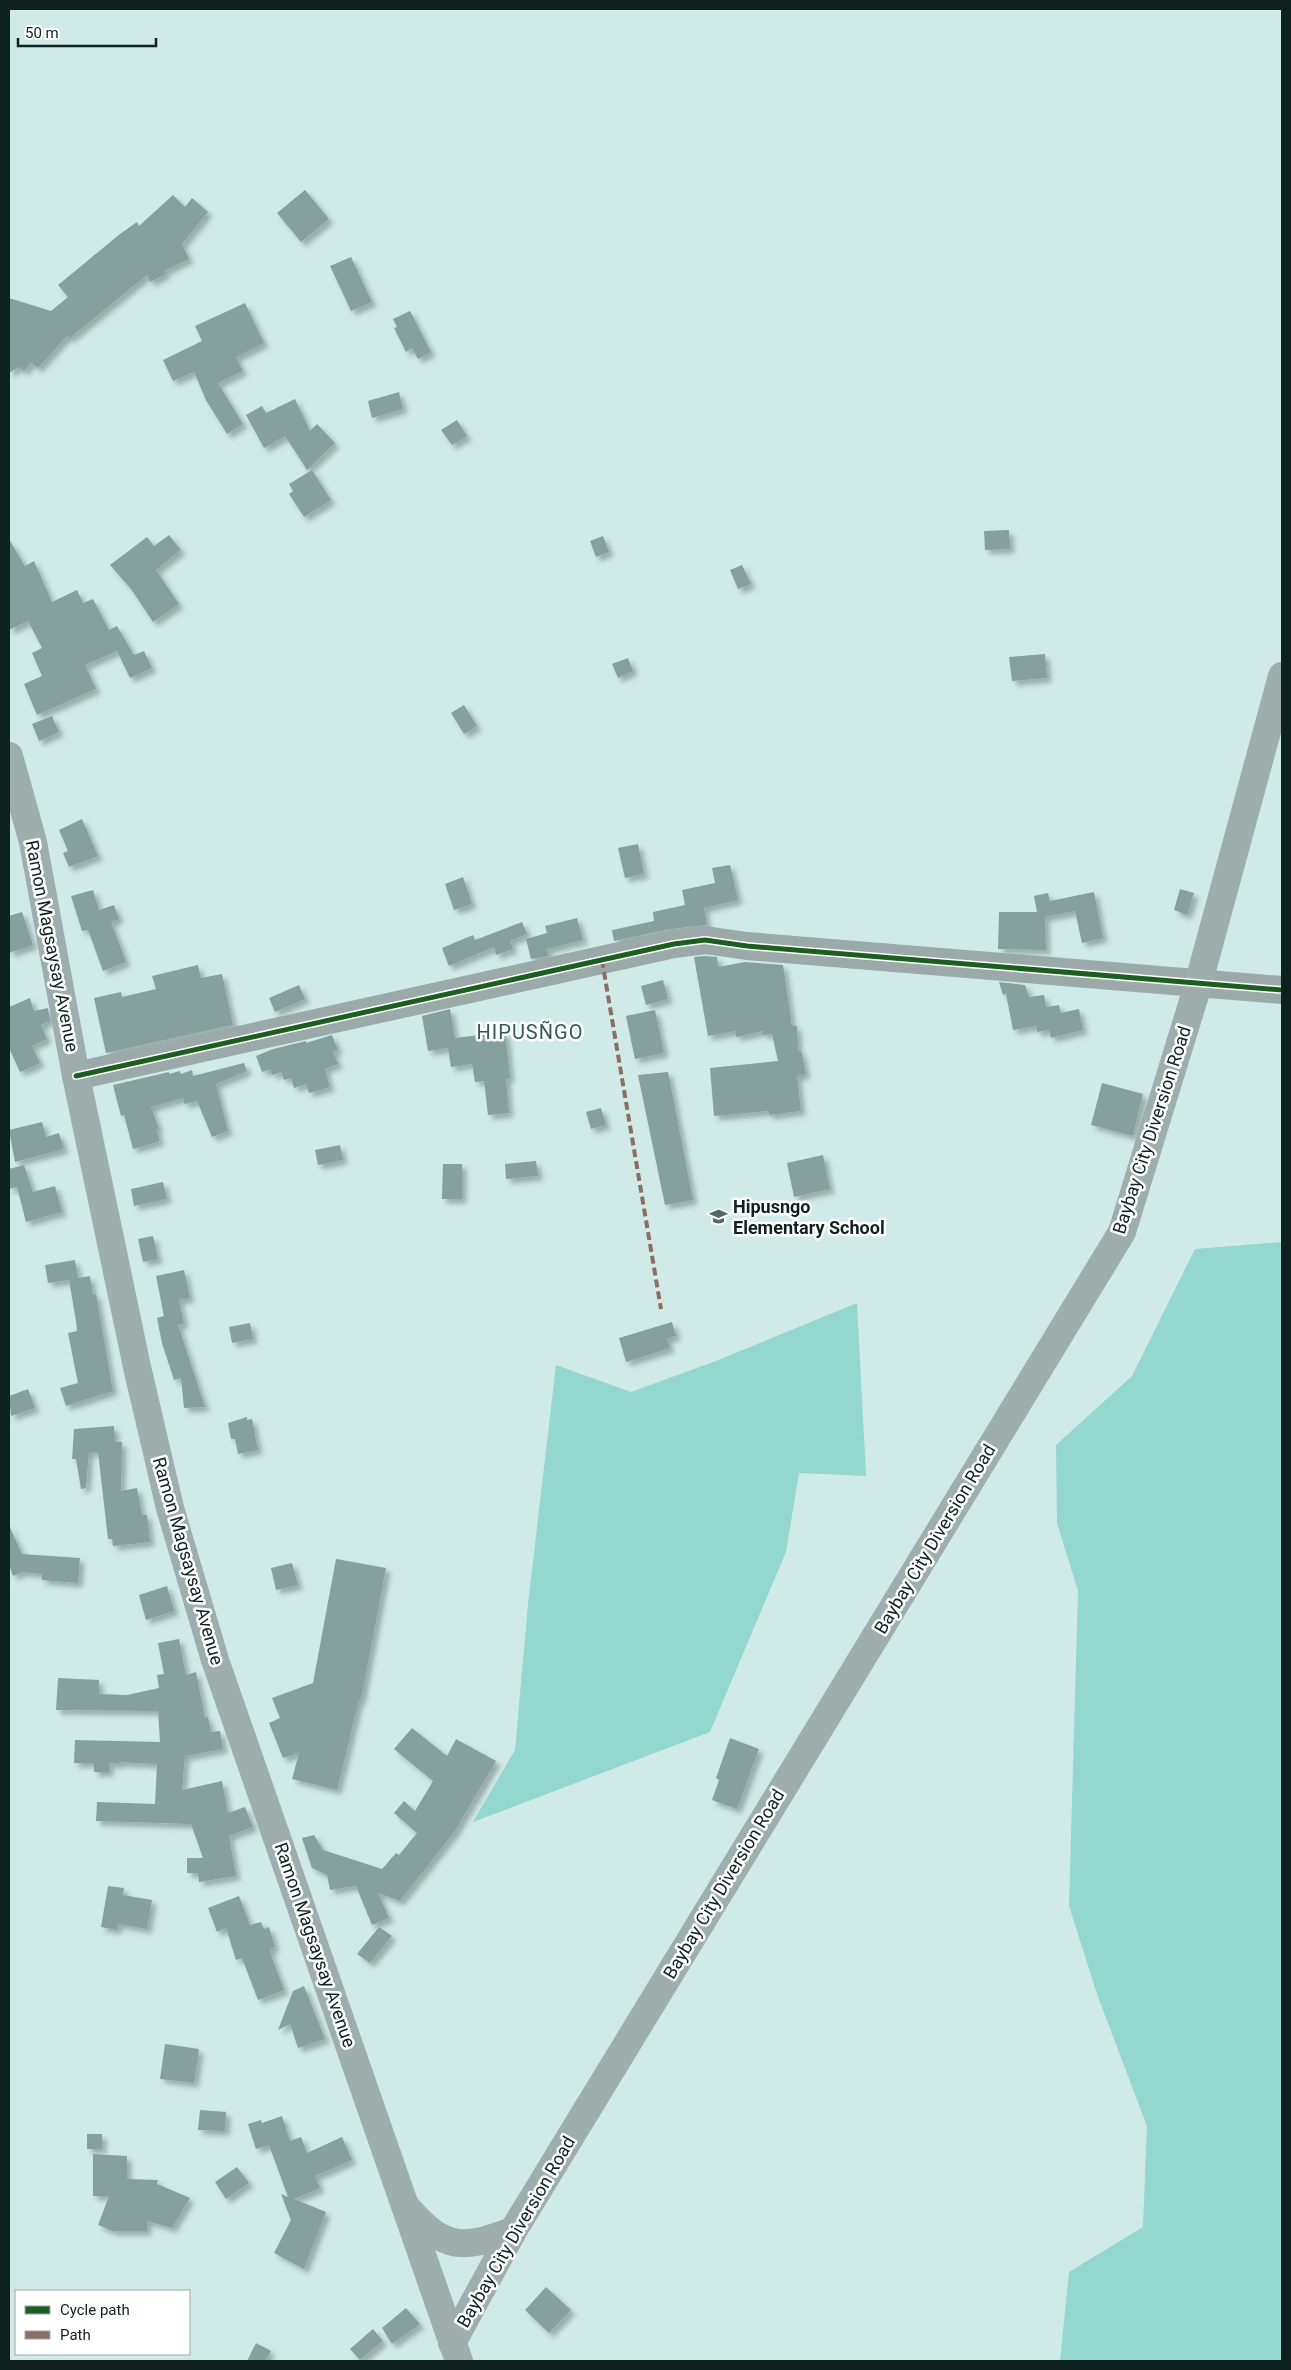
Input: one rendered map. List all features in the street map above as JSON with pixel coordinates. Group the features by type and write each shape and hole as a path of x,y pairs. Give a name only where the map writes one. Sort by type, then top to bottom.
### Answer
{"main road":[{"name":"Baybay City Diversion Road","path":"456,2352 513,2231 1122,1232 1198,985 1282,676"},
{"name":"Ramon Magsaysay Avenue","path":"9,756 32,842 76,1076 137,1367 173,1518 215,1660 456,2352"},
{"path":"405,2205 431,2233 448,2241 474,2243 513,2231"}],"street":[{"path":"76,1076 674,944 705,940 747,946 1198,985 1282,990"}],"shaded area":[{"path":"1282,1242 1282,2361 1060,2361 1069,2272 1143,2227 1147,2126 1098,1997 1069,1906 1078,1591 1057,1523 1056,1445 1132,1376 1195,1249"},
{"path":"857,1303 866,1476 799,1473 786,1552 710,1732 473,1822 515,1750 528,1604 556,1365 631,1392 716,1361"}],"building":[{"path":"305,190 329,219 301,242 277,213"},
{"path":"173,195 185,207 192,198 208,212 182,244 189,259 164,271 166,274 150,282 147,275 70,338 67,336 38,368 31,363 24,371 19,367 9,373 9,298 51,311 68,297 58,285 120,234 137,222 139,226"},
{"path":"351,257 372,302 351,311 330,266"},
{"path":"245,303 264,343 236,357 243,371 218,383 243,424 227,434 206,400 194,372 173,381 163,360 202,341 195,326"},
{"path":"410,311 431,352 418,359 412,348 406,352 394,328 397,327 393,319"},
{"path":"399,392 403,409 372,418 368,401"},
{"path":"295,399 310,431 317,424 335,443 307,470 285,436 264,448 246,415 262,406 266,413"},
{"path":"457,420 467,436 452,445 441,430"},
{"path":"312,470 331,500 304,517 289,494 293,491 289,484"},
{"path":"1009,530 1010,549 985,550 984,531"},
{"path":"169,535 181,550 156,570 179,604 153,622 131,589 110,565 147,537 154,546"},
{"path":"603,536 609,552 596,557 590,541"},
{"path":"9,539 25,566 34,561 52,602 77,590 83,603 93,599 109,630 117,626 134,655 144,651 152,668 130,678 117,651 85,665 96,689 37,715 24,684 42,676 32,653 42,648 28,621 9,630"},
{"path":"742,565 751,584 738,589 730,570"},
{"path":"1045,654 1047,678 1012,681 1009,657"},
{"path":"628,658 633,671 618,678 612,664"},
{"path":"464,705 477,726 464,734 451,713"},
{"path":"52,716 59,732 39,741 32,724"},
{"path":"82,819 98,856 69,867 63,853 68,851 59,830"},
{"path":"638,844 644,874 625,878 618,848"},
{"path":"730,865 738,900 704,908 707,925 671,929 614,941 612,930 654,921 653,912 685,905 682,890 715,883 712,868"},
{"path":"463,877 472,904 454,910 445,884"},
{"path":"1180,889 1194,893 1187,915 1174,910"},
{"path":"93,890 99,910 114,905 119,919 111,922 126,962 103,971 88,930 82,931 71,896"},
{"path":"1094,892 1103,938 1082,943 1075,911 1045,917 1046,950 998,949 999,912 1037,912 1034,896 1048,893 1050,901"},
{"path":"22,912 33,945 9,953 9,916"},
{"path":"577,918 583,940 547,949 549,956 531,959 526,939 547,933 545,926"},
{"path":"522,922 527,934 510,941 513,949 496,955 494,947 449,966 442,948 473,935 475,940"},
{"path":"694,957 717,957 718,967 745,962 783,965 792,1026 797,1026 798,1051 801,1051 806,1074 797,1076 801,1111 769,1115 768,1111 714,1116 710,1068 778,1061 772,1034 763,1035 763,1031 736,1037 735,1031 708,1036"},
{"path":"198,965 201,978 222,974 233,1025 106,1053 94,998 121,992 122,997 156,989 152,976"},
{"path":"663,980 668,999 646,1005 641,986"},
{"path":"999,982 1025,985 1029,997 1044,995 1046,1007 1059,1005 1061,1013 1079,1009 1083,1030 1051,1038 1049,1030 1037,1032 1036,1026 1013,1030 1006,994 1003,995"},
{"path":"299,985 305,999 275,1012 269,998"},
{"path":"30,998 34,1011 48,1008 50,1021 41,1025 47,1039 32,1046 40,1063 20,1072 9,1048 9,1007"},
{"path":"450,1009 455,1038 505,1032 510,1078 506,1079 509,1113 488,1115 484,1081 475,1082 472,1064 451,1067 448,1048 428,1051 422,1016"},
{"path":"655,1010 664,1053 635,1059 626,1016"},
{"path":"332,1035 338,1050 333,1052 338,1064 325,1069 330,1087 309,1093 306,1084 294,1088 291,1078 284,1080 281,1072 272,1075 270,1069 262,1072 256,1056 273,1049 306,1041 306,1043"},
{"path":"244,1063 247,1071 216,1084 228,1131 212,1137 197,1101 184,1104 183,1098 151,1107 159,1129 156,1129 160,1141 133,1149 124,1115 121,1116 113,1085 169,1072 169,1074 180,1071 181,1074 192,1070 193,1076"},
{"path":"668,1072 693,1200 665,1205 638,1075"},
{"path":"1102,1083 1143,1094 1133,1136 1091,1125"},
{"path":"601,1108 606,1125 591,1129 586,1112"},
{"path":"42,1122 46,1137 59,1133 64,1149 15,1162 9,1130"},
{"path":"340,1145 343,1160 318,1165 315,1150"},
{"path":"823,1155 830,1189 794,1197 787,1163"},
{"path":"536,1161 538,1176 506,1179 505,1164"},
{"path":"443,1164 462,1164 462,1199 442,1199"},
{"path":"24,1165 33,1192 55,1186 62,1212 26,1222 17,1187 9,1189 9,1169"},
{"path":"163,1182 167,1199 134,1206 131,1189"},
{"path":"153,1236 158,1259 143,1262 138,1239"},
{"path":"75,1260 78,1278 90,1276 93,1295 96,1294 113,1391 66,1406 60,1388 78,1383 68,1333 77,1331 76,1321 69,1280 48,1283 45,1265"},
{"path":"184,1270 190,1298 179,1300 184,1324 178,1325 205,1407 184,1408 181,1378 174,1380 162,1343 157,1318 164,1316 156,1276"},
{"path":"672,1322 676,1336 667,1339 670,1348 626,1362 619,1338"},
{"path":"250,1323 253,1339 232,1343 229,1327"},
{"path":"28,1389 35,1408 11,1416 9,1396"},
{"path":"247,1417 247,1420 252,1419 258,1450 238,1454 235,1439 231,1439 228,1423"},
{"path":"114,1426 115,1442 122,1442 121,1491 137,1488 142,1515 147,1515 150,1542 113,1546 112,1539 108,1539 98,1452 89,1452 86,1488 81,1489 76,1459 72,1459 74,1429"},
{"path":"9,1525 22,1554 80,1558 78,1583 42,1580 42,1574 22,1572 13,1576 9,1565"},
{"path":"336,1559 386,1568 361,1700 359,1700 337,1790 292,1779 299,1753 283,1758 269,1723 280,1718 272,1698 313,1683"},
{"path":"292,1563 298,1585 276,1590 271,1568"},
{"path":"167,1586 174,1611 146,1620 139,1595"},
{"path":"179,1639 186,1675 196,1672 205,1718 208,1717 211,1732 220,1731 223,1749 185,1756 182,1790 222,1781 228,1813 245,1807 253,1827 229,1836 236,1876 199,1882 198,1873 187,1873 187,1858 203,1858 191,1824 96,1821 97,1802 155,1804 157,1764 109,1763 109,1772 94,1772 94,1763 74,1763 75,1740 160,1742 158,1711 56,1710 58,1678 99,1680 99,1694 127,1695 159,1688 157,1675 164,1674 158,1643"},
{"path":"412,1728 447,1756 456,1739 496,1761 455,1831 400,1901 378,1893 389,1918 372,1925 356,1886 330,1890 327,1875 312,1868 302,1838 314,1835 323,1850 382,1869 396,1853 399,1855 417,1833 394,1813 404,1801 415,1811 433,1781 394,1749"},
{"path":"730,1738 759,1749 737,1809 712,1800 719,1780 716,1778"},
{"path":"108,1886 124,1888 123,1895 152,1900 147,1929 118,1924 117,1930 101,1927"},
{"path":"239,1896 250,1925 261,1922 264,1929 269,1927 275,1947 270,1949 271,1955 284,1990 258,2000 242,1958 236,1960 226,1928 217,1932 208,1908"},
{"path":"379,1927 392,1936 370,1963 357,1954"},
{"path":"304,1986 325,2039 298,2048 290,2024 278,2030 293,1991"},
{"path":"165,2044 199,2049 194,2083 160,2079"},
{"path":"200,2110 226,2112 225,2131 198,2130"},
{"path":"282,2116 290,2141 301,2137 307,2153 342,2137 352,2160 315,2176 320,2188 294,2199 326,2212 304,2269 274,2253 291,2220 281,2194 288,2197 269,2145 256,2149 248,2124 261,2120 262,2123"},
{"path":"87,2134 102,2134 102,2149 87,2149"},
{"path":"93,2154 127,2156 127,2179 158,2180 157,2184 190,2198 172,2228 147,2221 147,2231 113,2231 98,2225 109,2196 93,2196"},
{"path":"237,2167 249,2183 226,2199 215,2182"},
{"path":"546,2287 571,2310 549,2333 525,2310"},
{"path":"406,2308 420,2324 392,2344 382,2328"},
{"path":"373,2329 383,2341 360,2360 350,2349"},
{"path":"256,2343 271,2351 265,2361 247,2361"}],"marked path":[{"path":"602,960 661,1309"}],"cycle path":[{"path":"76,1076 674,944 705,940 747,946 1282,990"}],"place":[{"name":"Hipusngo Elementary School","path":"719,1217"}],"district":[{"name":"HIPUSÑGO","path":"530,1032"}]}
